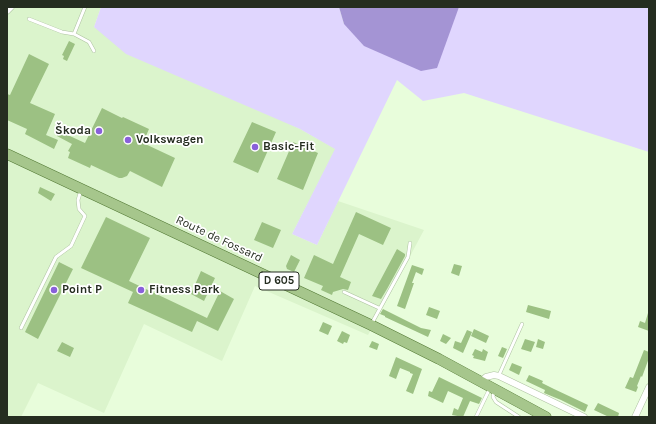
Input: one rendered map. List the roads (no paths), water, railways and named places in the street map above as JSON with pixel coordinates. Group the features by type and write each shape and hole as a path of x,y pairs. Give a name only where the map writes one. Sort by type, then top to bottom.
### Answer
{"main road":[{"name":"Route de Fossard","path":"7,154 371,325 439,359 546,417"}],"street":[{"path":"7,11 11,7"},
{"path":"480,382 486,377 494,375 499,376 584,417"},
{"path":"635,417 649,387"}],"lane":[{"path":"74,34 85,7"},
{"path":"29,19 62,32 74,34 89,42 94,51"},
{"path":"21,328 56,257 71,246 85,216 79,209 78,200 81,190"},
{"path":"371,325 408,256 410,243"},
{"path":"344,292 379,308"},
{"path":"499,376 522,324"},
{"path":"476,417 492,388"},
{"path":"492,388 493,397 496,402 519,417"}],"place":[{"name":"Škoda","path":"99,131"},
{"name":"Volkswagen","path":"128,140"},
{"name":"Basic-Fit","path":"255,147"},
{"name":"Point P","path":"54,290"},
{"name":"Fitness Park","path":"141,290"}]}
